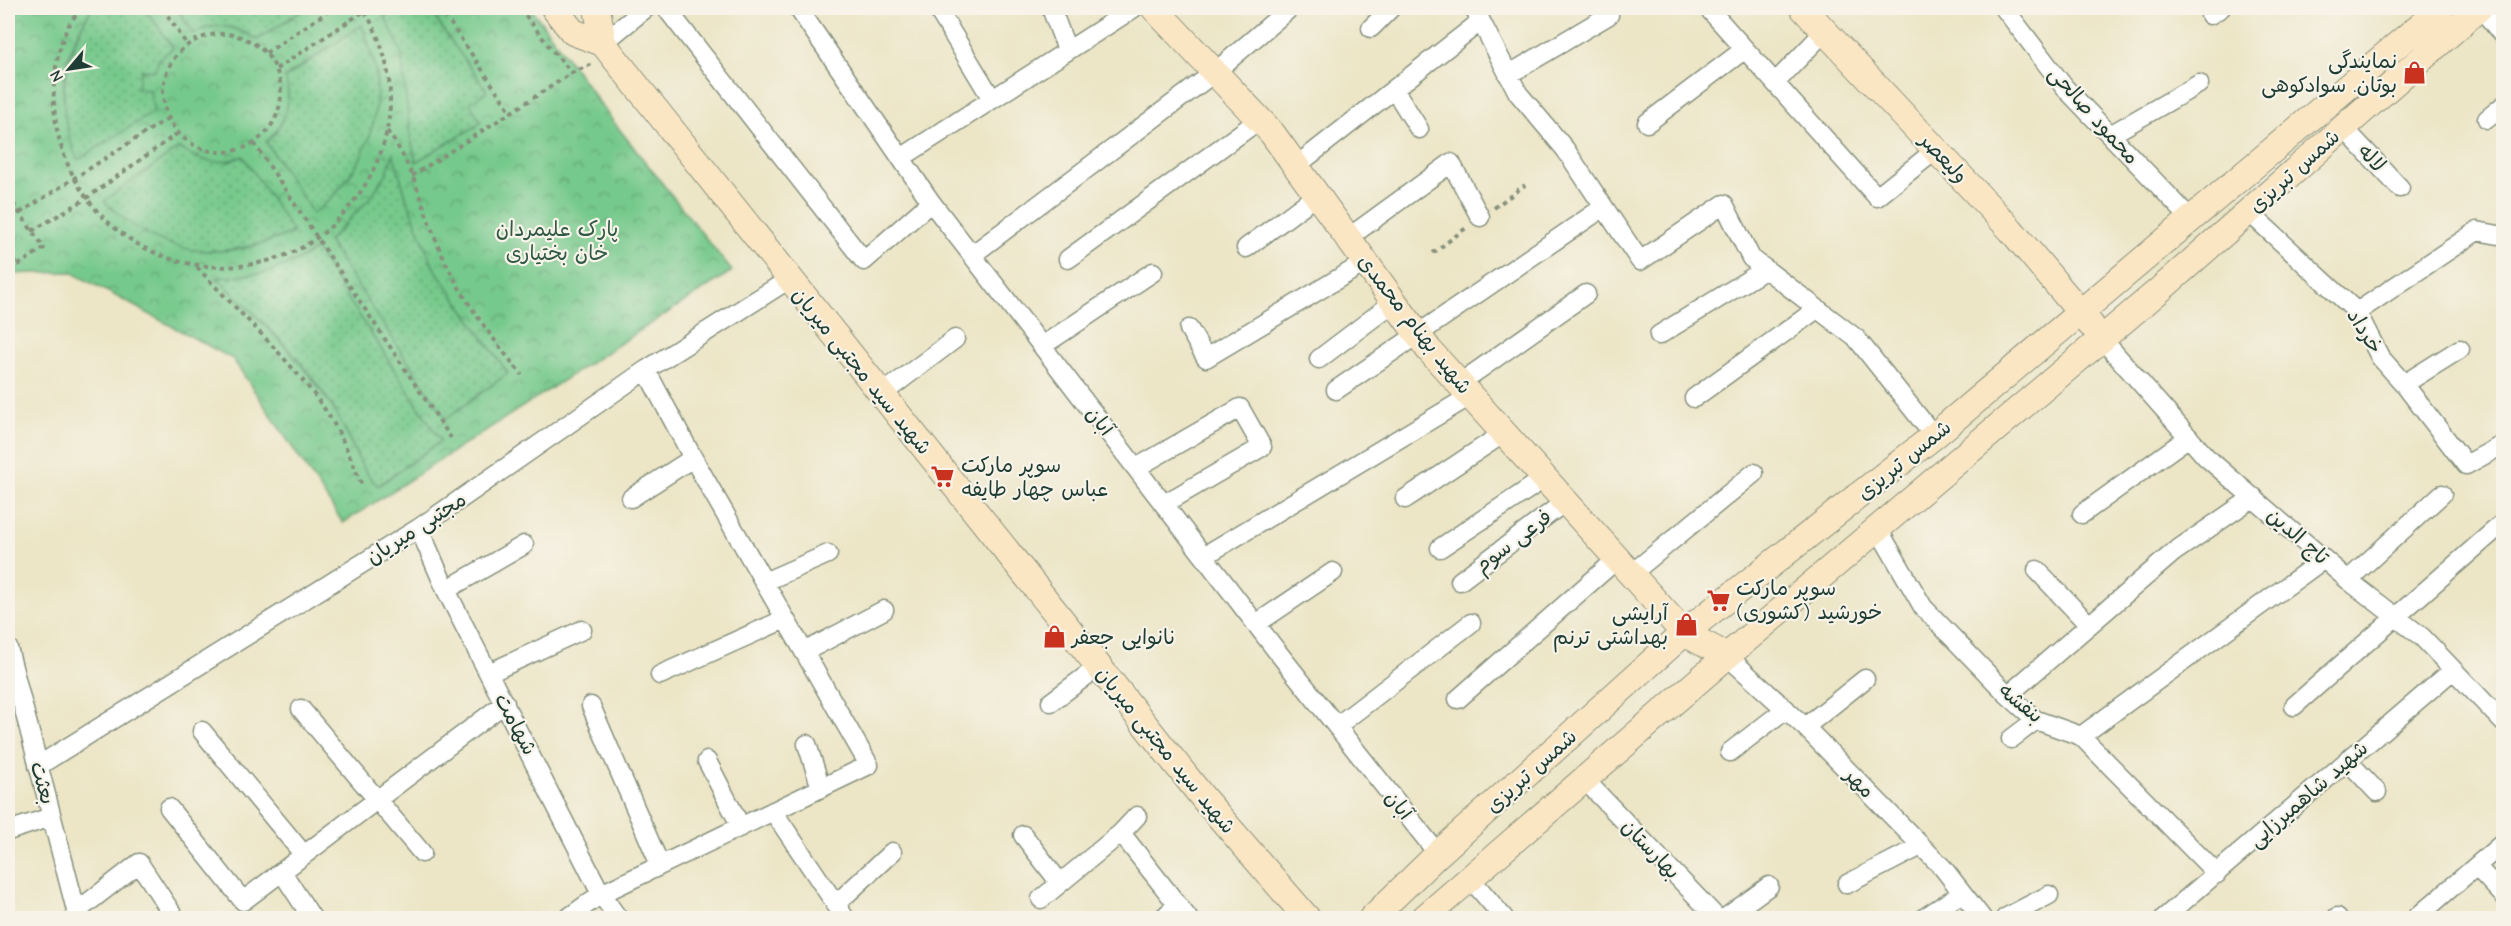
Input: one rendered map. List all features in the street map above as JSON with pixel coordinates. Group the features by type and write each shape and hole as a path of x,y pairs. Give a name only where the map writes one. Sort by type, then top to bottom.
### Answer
{"main road":[{"path":"554,8 573,32 603,43"},
{"name":"شهید سید مجتبی میریان","path":"597,8 603,43 788,280 1204,800 1306,918"},
{"name":"شهید بهنام محمدی","path":"1154,8 1260,120 1417,333 1465,390 1684,633"},
{"name":"ولیعصر","path":"1803,8 1937,149 2082,312 2102,339"},
{"name":"شمس تبریزی","path":"1372,918 1438,854 1684,633 1934,436 2441,8"},
{"name":"شمس تبریزی","path":"1424,918 1728,656 2102,339 2480,8"},
{"path":"1684,633 1728,656"}],"street":[{"path":"666,8 864,261 931,202"},
{"name":"آبان","path":"798,8 931,202 1256,624 1438,854"},
{"path":"937,8 992,99"},
{"path":"1051,8 1067,50"},
{"path":"901,158 1134,8"},
{"path":"972,255 1215,72 1290,8"},
{"path":"1371,28 1390,8"},
{"path":"1708,8 1876,197 1937,149"},
{"name":"محمود صالحی","path":"2004,8 2065,88 2190,218"},
{"path":"2480,8 2504,37"},
{"path":"603,43 638,10"},
{"path":"1296,166 1394,89 1476,11 1518,93 1565,148 1640,261 1724,204 1751,258 1857,339 1934,436"},
{"path":"1508,75 1609,15"},
{"path":"1775,83 1826,31"},
{"path":"1647,123 1745,49"},
{"path":"2110,135 2199,84"},
{"path":"1394,89 1419,129"},
{"path":"2487,119 2504,105"},
{"path":"1068,259 1260,120"},
{"name":"لاله","path":"2344,128 2400,188"},
{"path":"1348,237 1451,163 1480,217"},
{"path":"1246,248 1317,195"},
{"path":"1336,390 1604,207"},
{"name":"خرداد","path":"2248,212 2357,312 2380,357 2404,384 2466,465 2504,444"},
{"path":"2357,312 2476,231 2504,236"},
{"path":"1189,329 1206,358 1365,262"},
{"path":"1659,335 1766,269"},
{"path":"1042,346 1153,272"},
{"name":"مجتبی میریان","path":"38,766 419,528 646,370 788,280"},
{"path":"1204,556 1465,390 1586,294"},
{"path":"1319,359 1394,302"},
{"path":"1694,398 1817,309"},
{"path":"880,395 955,339"},
{"name":"تاج الدین","path":"2102,339 2206,457 2348,580 2422,637 2504,723"},
{"path":"2404,384 2460,349"},
{"path":"568,918 601,894 869,765 693,458 646,370"},
{"path":"1136,468 1240,408 1262,447 1164,504"},
{"path":"1405,499 1504,433"},
{"path":"2082,514 2188,437"},
{"path":"631,498 693,458"},
{"path":"1458,699 1624,566 1754,473"},
{"path":"1440,548 1545,478"},
{"path":"2348,580 2442,494"},
{"path":"2008,695 2174,552 2254,497"},
{"name":"فرعی سوم","path":"1460,581 1566,501"},
{"path":"2294,706 2502,526"},
{"name":"شهامت","path":"419,528 447,590 601,894 618,918"},
{"name":"بنفشه","path":"1878,529 1923,607 2008,695 2036,720 2081,736 2217,874"},
{"path":"447,590 524,545"},
{"path":"764,582 828,554"},
{"path":"2081,736 2324,559"},
{"path":"2037,570 2089,625"},
{"path":"1256,624 1333,572"},
{"path":"804,652 884,610"},
{"path":"660,675 785,619"},
{"path":"1337,726 1471,624"},
{"path":"489,673 582,630"},
{"name":"بعثت","path":"8,648 77,915"},
{"name":"مهر","path":"1728,656 1805,727 1943,868 1982,918"},
{"path":"1051,702 1098,667"},
{"name":"شهید شاهمیرزایی","path":"2169,917 2453,670"},
{"path":"1805,727 1865,679"},
{"path":"169,808 243,901 505,703"},
{"path":"591,706 660,865"},
{"path":"302,709 422,853"},
{"path":"1730,752 1786,709"},
{"path":"2011,739 2036,720"},
{"path":"202,731 304,855"},
{"path":"807,744 821,788"},
{"path":"2347,760 2378,792"},
{"path":"707,761 741,827"},
{"name":"بهارستان","path":"1584,779 1717,918"},
{"path":"773,812 840,912 892,852"},
{"path":"1041,899 1121,833 1137,816"},
{"path":"8,831 51,817"},
{"path":"1121,833 1182,912 1162,918"},
{"path":"1023,835 1060,883"},
{"path":"2416,918 2504,842"},
{"path":"1847,884 1921,846"},
{"path":"77,915 139,863 175,918"},
{"path":"2476,866 2504,896"},
{"path":"282,872 312,918"},
{"path":"1470,878 1504,918"},
{"path":"1725,918 1769,886"},
{"path":"1924,918 1962,893"},
{"path":"2005,918 2049,895"}],"path":[{"path":"81,8 66,30 53,80 56,132 73,179 97,213 126,238 160,256 196,266 243,267 288,255 328,231 360,197 377,166 387,131 391,98 387,64 375,27 365,8 276,69"},
{"path":"163,8 187,45"},
{"path":"266,53 333,8"},
{"path":"440,8 511,112"},
{"path":"412,176 572,73 520,8"},
{"path":"219,34 244,39 266,53 276,69 280,85 280,101 276,117 267,132 254,143 239,150 223,152 206,150 191,143 178,133 169,118 163,98 165,78 173,60 187,45 219,34"},
{"path":"20,213 169,118"},
{"path":"387,131 402,149 444,261 485,329 522,375"},
{"path":"32,231 86,198 178,133"},
{"path":"254,143 451,438"},
{"path":"8,196 44,248 17,266 8,252"},
{"path":"196,266 288,363 322,405 344,444 362,486"}],"green space":[{"name":"پارک علیمردان خان بختیاری","path":"8,8 92,8 73,44 64,79 67,128 78,160 154,112 150,90 137,89 141,70 155,71 159,59 173,48 145,8 176,8 194,34 210,27 226,26 242,31 257,40 306,8 388,8 383,12 401,51 410,135 416,162 481,123 470,103 487,91 428,8 531,8 612,120 732,271 343,523 233,359 71,272 8,274","holes":["362,25 376,74 375,115 370,134 354,170 329,201 313,214 266,142 278,128 286,113 288,96 285,77","179,148 195,157 210,161 226,161 243,156 293,232 241,249 193,250 170,244 148,234 126,220 104,201","393,153 407,199 433,266 508,373 446,419 328,241 370,198 387,173","316,249 441,441 378,486 364,469 340,419 309,374 280,341 217,278 264,273 295,262"]},
{"path":"92,8 145,8 173,48 159,59 155,71 142,70 150,90 154,112 78,161 70,141 66,121 65,82 74,44"},
{"path":"176,8 306,8 257,40 234,29 218,26 194,34"},
{"path":"388,8 428,8 487,91 481,123 416,162 410,135 400,51 382,11"},
{"path":"362,25 376,74 375,115 363,152 354,169 342,186 313,215 266,142 277,132 285,78"},
{"path":"179,148 187,153 229,162 243,156 294,232 241,248 216,251 193,250 148,235 125,220 103,201"},
{"path":"393,152 407,199 433,266 508,373 445,419 328,241 343,227"},
{"path":"316,248 441,441 377,486 364,469 335,411 310,374 265,324 216,278 268,270 292,261"}],"place":[{"name":"نمایندگی بوتان. سوادکوهی","path":"2415,73"},
{"name":"سوپر مارکت عباس چهار طایفه","path":"943,477"},
{"name":"سوپر مارکت خورشید (کشوری)","path":"1718,600"},
{"name":"آرایشی بهداشتی ترنم","path":"1686,625"},
{"name":"نانوایی جعفر","path":"1054,637"}]}
